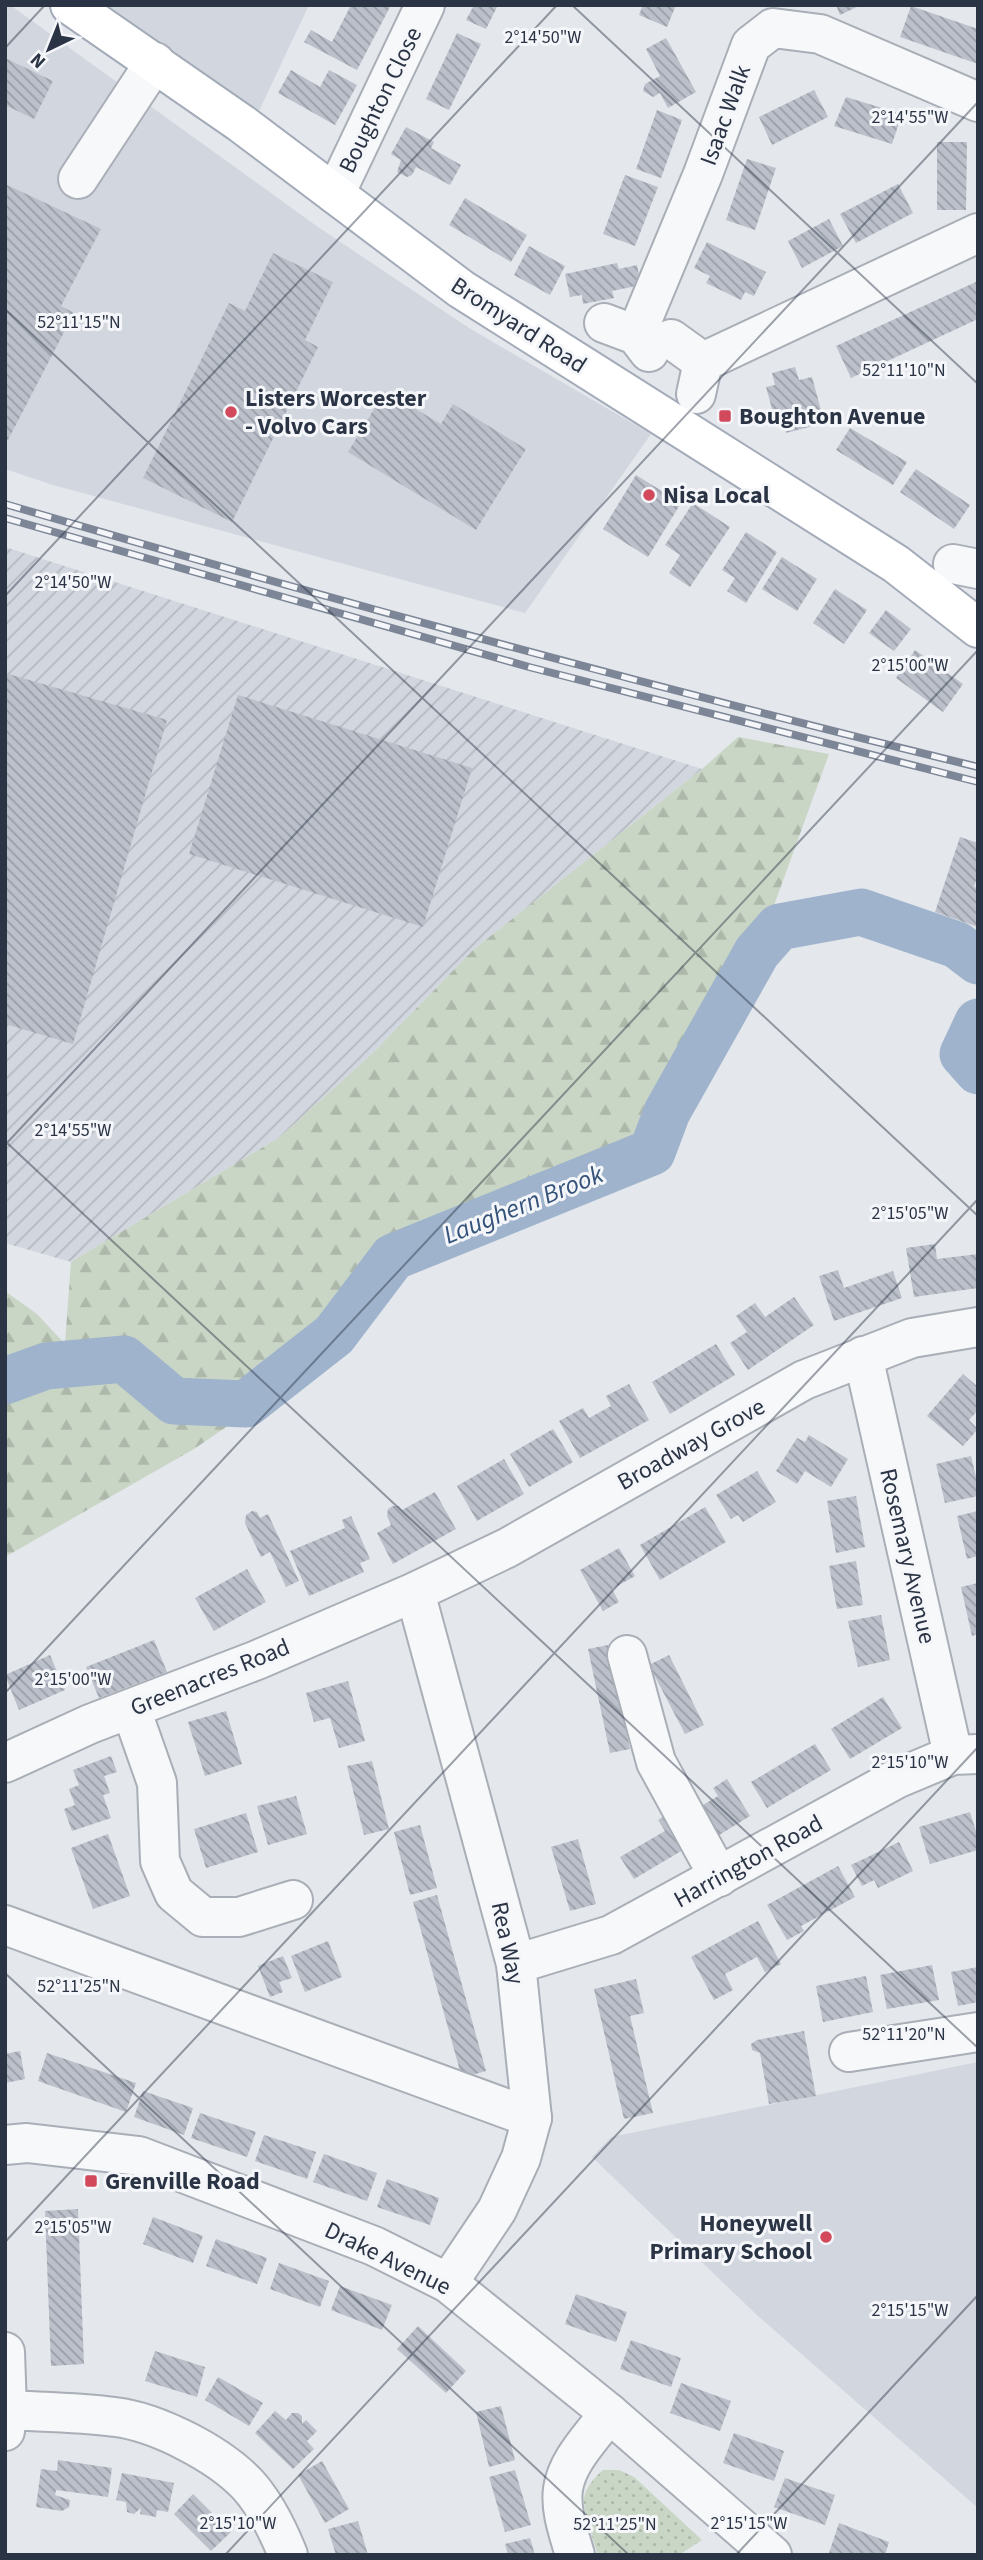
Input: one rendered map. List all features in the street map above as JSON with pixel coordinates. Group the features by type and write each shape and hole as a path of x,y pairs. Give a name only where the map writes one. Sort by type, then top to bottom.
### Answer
{"main road":[{"name":"Bromyard Road","path":"70,5 155,62 461,289 896,564 948,571 978,628"}],"street":[{"name":"Boughton Close","path":"335,194 425,5"},
{"name":"Isaac Walk","path":"978,102 820,34 774,28 751,45 640,337 699,378 978,233"},
{"path":"78,179 155,62"},
{"name":"Broadway Grove","path":"415,1592 507,1548 804,1380 912,1338 978,1327"},
{"name":"Rosemary Avenue","path":"863,1356 966,1755"},
{"name":"Greenacres Road","path":"5,1763 90,1724 257,1660 415,1592"},
{"name":"Rea Way","path":"415,1592 516,1964 532,2118 521,2158 497,2210 448,2283"},
{"path":"627,1655 656,1762 719,1877"},
{"path":"131,1709 157,1783 160,1861 174,1893 203,1917 239,1917 293,1900"},
{"name":"Harrington Road","path":"516,1964 611,1936 896,1779 966,1755"},
{"path":"5,1925 532,2118"},
{"path":"849,2052 978,2032"},
{"name":"Drake Avenue","path":"5,2145 27,2143 139,2156 374,2246 448,2283 609,2413 772,2555"},
{"path":"5,2352 6,2420 117,2417 169,2431 214,2458 247,2484 274,2521 288,2555"},
{"path":"575,2555 564,2518 563,2489 571,2465 609,2413"}],"shaded area":[{"path":"5,5 10,5 318,227 469,328 651,434 525,613 53,485 5,469"},
{"path":"100,5 309,5 258,113"},
{"path":"5,547 702,769 473,950 375,1051 280,1137 71,1262 5,1243"},
{"name":"Honeywell Primary School","path":"978,2062 978,2508 758,2316 592,2157 611,2137"}],"green space":[{"path":"738,737 829,754 757,952 667,1112 652,1152 393,1257 347,1345 194,1449 5,1557 5,1291 37,1314 65,1344 71,1262 280,1137 375,1051 473,950 702,769"},
{"path":"603,2470 619,2470 634,2477 702,2540 679,2555 598,2555 584,2499 588,2487"}],"building":[{"path":"351,5 391,5 357,70 304,42 311,30 332,42"},
{"path":"474,5 498,5 486,29 466,20"},
{"path":"643,5 676,5 667,27 639,15"},
{"path":"836,5 861,5 840,15"},
{"path":"911,6 978,29 978,64 900,37"},
{"path":"457,33 481,44 449,110 426,99"},
{"path":"666,38 696,92 668,108 660,93 653,97 643,91 645,84 660,76 646,49"},
{"path":"5,58 53,81 34,119 5,105"},
{"path":"291,70 320,87 329,70 357,85 335,125 278,93"},
{"path":"814,90 828,117 772,145 759,117"},
{"path":"846,97 902,114 892,144 834,126"},
{"path":"657,110 682,120 661,178 636,169"},
{"path":"406,127 434,142 431,148 461,165 450,185 416,167 412,175 407,177 397,172 401,160 391,154"},
{"path":"937,142 967,142 966,210 937,210"},
{"path":"747,159 776,168 755,230 726,220"},
{"path":"625,175 658,187 635,246 603,234"},
{"path":"5,184 101,229 61,306 74,313 8,440 5,439"},
{"path":"898,184 913,213 856,243 840,214"},
{"path":"465,198 527,235 511,262 449,225"},
{"path":"829,219 843,246 802,268 788,241"},
{"path":"707,242 766,272 754,296 745,292 741,300 706,283 710,276 694,268"},
{"path":"529,246 565,266 550,295 514,275"},
{"name":"Listers Worcester - Volvo Cars","path":"273,253 333,282 305,340 318,347 232,522 143,478 229,303 245,311"},
{"path":"617,263 619,269 637,265 641,285 612,291 614,298 583,304 582,295 570,297 565,274"},
{"path":"978,281 978,319 851,378 836,346"},
{"path":"795,367 799,380 812,377 822,414 811,418 813,426 786,433 781,414 774,416 766,387 775,385 772,373"},
{"path":"385,391 441,424 453,404 526,449 476,530 348,452"},
{"path":"850,428 907,462 893,485 836,450"},
{"path":"916,469 970,505 954,529 900,492"},
{"path":"636,475 681,503 648,557 603,529"},
{"path":"693,503 730,527 690,587 669,573 680,555 665,545"},
{"path":"746,532 777,552 746,603 727,591 735,578 722,570"},
{"path":"782,557 817,579 797,611 762,589"},
{"path":"835,589 867,610 844,644 813,623"},
{"path":"886,610 911,629 894,651 869,633"},
{"path":"915,650 963,684 943,712 896,678"},
{"path":"5,673 167,720 73,1044 5,1024"},
{"path":"238,695 472,768 423,927 189,854"},
{"path":"960,837 978,843 978,874 974,887 978,888 978,927 935,912"},
{"path":"935,1244 937,1259 978,1254 978,1288 914,1297 906,1248"},
{"path":"838,1270 844,1288 893,1271 902,1298 834,1321 819,1276"},
{"path":"794,1297 814,1325 748,1370 730,1343 747,1332 736,1316 755,1303 765,1317"},
{"path":"716,1344 735,1375 670,1414 652,1382"},
{"path":"963,1374 978,1387 978,1410 969,1420 978,1429 963,1446 927,1416"},
{"path":"629,1384 649,1420 580,1458 559,1421 583,1408 589,1418 611,1406 606,1396"},
{"path":"553,1429 573,1462 529,1487 510,1454"},
{"path":"809,1435 848,1459 831,1487 805,1471 797,1484 776,1471 797,1438 805,1442"},
{"path":"971,1456 978,1496 945,1503 936,1464"},
{"path":"504,1459 524,1494 477,1521 457,1486"},
{"path":"757,1471 776,1502 743,1522 738,1515 731,1519 716,1495"},
{"path":"435,1492 456,1529 393,1564 377,1533 391,1525 387,1516 388,1509 399,1506 402,1510"},
{"path":"856,1496 865,1547 836,1553 827,1501"},
{"path":"705,1507 726,1542 660,1580 640,1545"},
{"path":"252,1511 257,1512 260,1518 268,1514 299,1581 286,1587 270,1552 261,1557 245,1523 246,1515"},
{"path":"978,1511 978,1556 967,1559 957,1516"},
{"path":"351,1516 370,1559 360,1563 364,1572 309,1596 290,1551 345,1528 342,1520"},
{"path":"619,1548 635,1576 612,1589 619,1602 603,1611 580,1570"},
{"path":"856,1561 863,1605 837,1609 829,1566"},
{"path":"247,1569 266,1602 214,1631 195,1598"},
{"path":"978,1583 978,1634 972,1636 961,1587"},
{"path":"881,1615 890,1660 858,1667 848,1621"},
{"path":"154,1640 167,1672 99,1698 86,1667"},
{"path":"608,1645 630,1749 610,1753 588,1649"},
{"path":"50,1655 65,1690 19,1710 5,1675"},
{"path":"669,1655 704,1725 685,1734 649,1665"},
{"path":"348,1681 365,1741 339,1748 330,1718 314,1722 306,1693"},
{"path":"883,1697 902,1728 850,1759 831,1729"},
{"path":"226,1711 242,1764 205,1776 188,1722"},
{"path":"815,1744 831,1770 767,1808 751,1782"},
{"path":"111,1756 117,1772 104,1776 110,1793 103,1795 111,1818 72,1831 64,1809 75,1805 69,1789 79,1785 73,1770"},
{"path":"372,1761 389,1829 364,1835 347,1766"},
{"path":"727,1779 750,1816 716,1837 698,1808 718,1796 713,1788"},
{"path":"296,1796 307,1834 268,1845 257,1806"},
{"path":"673,1811 693,1844 634,1879 620,1857 665,1831 658,1820"},
{"path":"970,1812 978,1838 978,1850 930,1864 919,1827"},
{"path":"246,1813 258,1852 206,1868 194,1829"},
{"path":"420,1825 437,1888 410,1895 394,1832"},
{"path":"108,1834 130,1896 93,1909 71,1848"},
{"path":"578,1839 596,1904 570,1911 551,1847"},
{"path":"899,1842 913,1871 878,1888 874,1880 862,1886 851,1865"},
{"path":"838,1866 855,1897 801,1926 804,1931 787,1940 767,1905"},
{"path":"437,1895 486,2071 462,2078 413,1902"},
{"path":"758,1921 781,1964 765,1972 757,1957 725,1974 733,1990 714,2000 691,1957"},
{"path":"328,1941 342,1977 305,1992 291,1956"},
{"path":"283,1956 292,1978 279,1982 283,1992 270,1997 258,1966"},
{"path":"932,1965 939,2000 887,2009 880,1975"},
{"path":"978,1967 978,2002 958,2006 951,1972"},
{"path":"866,1976 873,2012 823,2022 816,1986"},
{"path":"636,1979 644,2013 630,2016 653,2113 624,2119 594,1989"},
{"path":"804,2031 816,2096 769,2104 760,2053 752,2050 751,2044 757,2040"},
{"path":"20,2051 25,2079 5,2083 5,2054"},
{"path":"47,2053 136,2083 126,2112 38,2081"},
{"path":"143,2091 193,2108 184,2135 134,2117"},
{"path":"200,2113 256,2132 247,2157 191,2138"},
{"path":"264,2135 316,2152 307,2179 255,2161"},
{"path":"324,2154 377,2173 367,2201 313,2182"},
{"path":"387,2179 439,2198 430,2225 377,2207"},
{"path":"78,2209 84,2364 51,2366 45,2211"},
{"path":"153,2217 203,2236 193,2263 143,2244"},
{"path":"216,2239 267,2258 257,2284 206,2266"},
{"path":"279,2263 329,2281 320,2307 270,2289"},
{"path":"340,2286 392,2305 382,2330 331,2310"},
{"path":"576,2294 627,2312 616,2342 565,2324"},
{"path":"418,2326 466,2371 446,2393 397,2349"},
{"path":"631,2340 681,2358 671,2387 620,2369"},
{"path":"155,2351 205,2367 197,2397 145,2381"},
{"path":"218,2377 263,2403 249,2426 205,2400"},
{"path":"681,2383 731,2401 720,2431 670,2413"},
{"path":"501,2406 515,2460 489,2467 476,2412"},
{"path":"275,2411 286,2420 292,2413 298,2413 302,2416 302,2424 306,2420 317,2431 307,2441 314,2449 293,2469 255,2433"},
{"path":"734,2433 784,2451 774,2481 723,2463"},
{"path":"58,2460 112,2468 108,2497 56,2490 55,2495 70,2500 69,2507 62,2511 36,2507 41,2469 57,2471"},
{"path":"322,2461 349,2509 325,2523 298,2475"},
{"path":"515,2470 531,2525 505,2532 489,2477"},
{"path":"122,2473 174,2483 168,2512 157,2510 156,2517 140,2514 141,2508 134,2514 127,2512 126,2502 116,2500"},
{"path":"785,2478 835,2495 825,2525 774,2507"},
{"path":"193,2494 231,2532 211,2551 174,2514"},
{"path":"358,2521 368,2555 336,2555 328,2529"},
{"path":"839,2523 889,2542 885,2555 829,2553"},
{"path":"530,2538 535,2555 508,2555 505,2544"}],"waterway":[{"name":"Laughern Brook","path":"5,1381 46,1366 124,1359 174,1401 246,1404 334,1335 393,1257 652,1152 667,1112 757,952 779,927 861,912 957,945 978,961"},
{"name":"Laughern Brook","path":"978,1022 963,1054 978,1071"}],"railway":[{"path":"5,504 490,641 733,706 978,767"},
{"path":"5,518 529,667 978,782"}],"place":[{"name":"Listers Worcester - Volvo Cars","path":"231,412"},
{"name":"Boughton Avenue","path":"725,416"},
{"name":"Nisa Local","path":"649,495"},
{"name":"Grenville Road","path":"91,2181"},
{"name":"Honeywell Primary School","path":"826,2237"}]}
